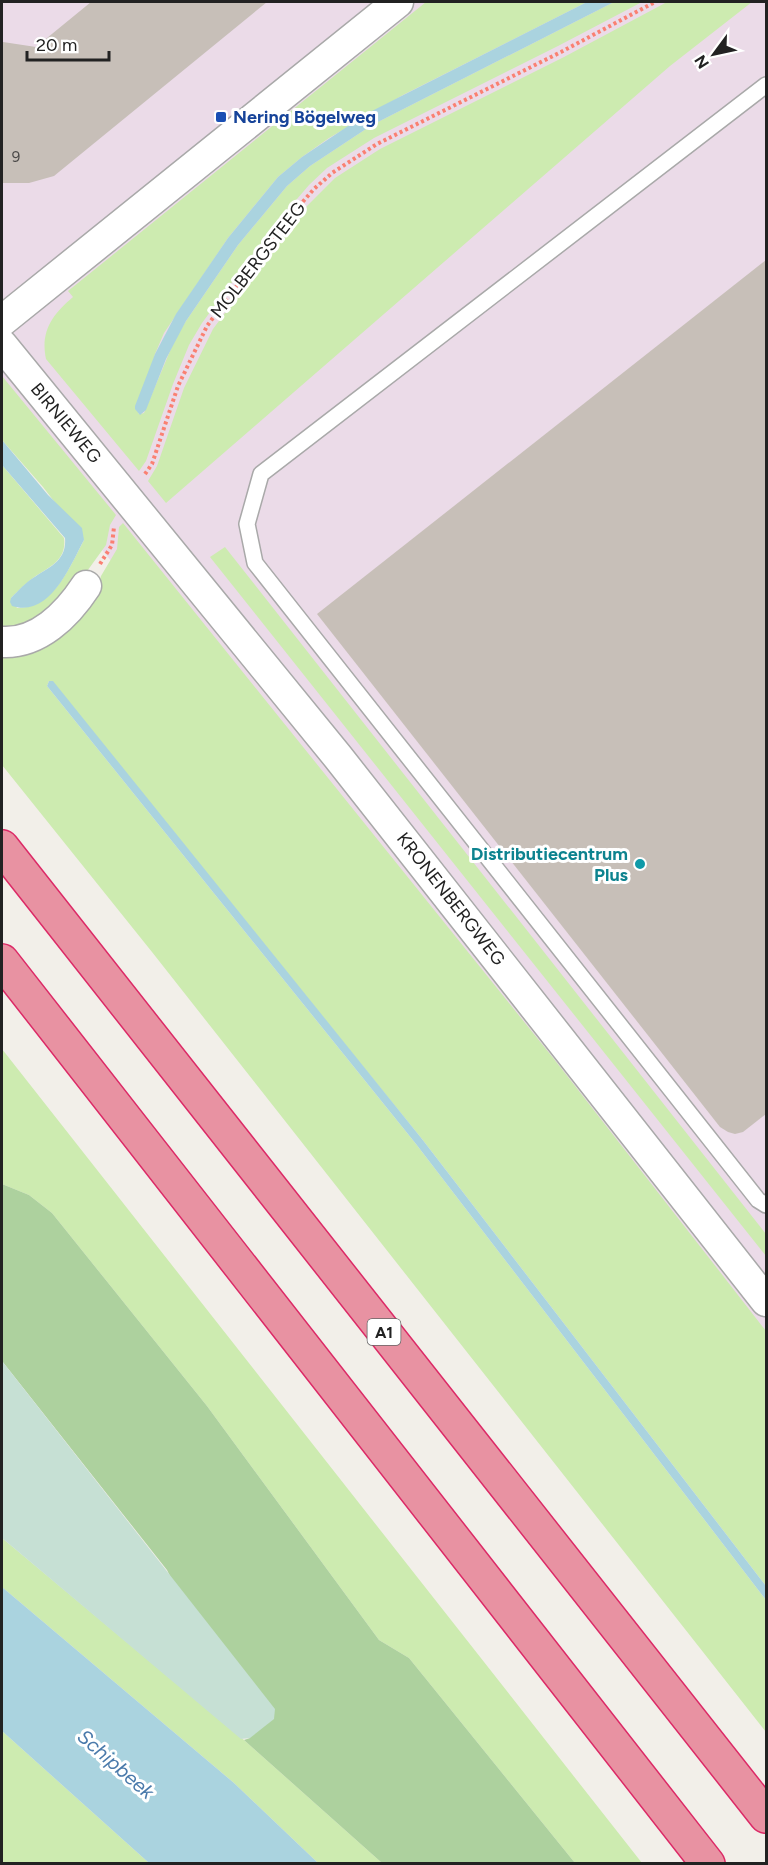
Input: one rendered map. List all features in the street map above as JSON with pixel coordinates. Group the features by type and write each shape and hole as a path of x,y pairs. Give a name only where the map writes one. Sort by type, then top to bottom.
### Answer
{"highway":[{"name":"A1","path":"2,847 766,1816"},
{"path":"2,961 708,1863"}],"street":[{"path":"2,321 398,2"},
{"name":"BIRNIEWEG","path":"2,345 130,501"},
{"name":"KRONENBERGWEG","path":"130,501 353,776 766,1301"},
{"path":"2,642 13,642 46,630 77,600 86,586"}],"lane":[{"path":"766,85 261,474 247,524 255,563 758,1200 766,1204"}],"path":[{"name":"MOLBERGSTEEG","path":"86,586 112,545 115,525 130,501 132,493 152,464 178,386 207,326 278,230 314,189 332,173 377,144 655,2"}],"shaded area":[{"path":"2,2 766,2 766,1390 2,423"}],"green space":[{"path":"426,2 587,2 403,95 329,138 278,177 228,238 164,333 155,354 138,413 144,413 175,339 238,245 287,186 310,166 372,125 614,2 642,2 374,138 327,168 309,185 273,227 202,323 189,345 146,461 139,471 46,359 47,332 54,317 73,297 68,291"},
{"path":"667,2 752,2 670,66 166,503 148,481 157,466 184,388 213,329 299,214 335,178 380,149 564,57"},
{"path":"2,376 116,515 110,525 106,545 85,574 46,619 2,635 2,465 64,538 63,552 56,563 33,578 11,598 17,608 30,606 51,594 66,574 84,540 43,487 2,440"},
{"path":"123,523 554,1059 766,1331 766,1586 422,1139 49,681 47,686 416,1144 766,1600 766,1732 2,765 2,650 99,583 117,549 119,527"},
{"path":"225,547 766,1234 766,1256 210,557"},
{"path":"2,1049 642,1863 575,1863 409,1658 379,1640 207,1406 52,1213 29,1195 2,1184"},
{"path":"2,1184 29,1195 52,1213 207,1406 379,1640 409,1658 575,1863 382,1863 244,1740 250,1738 167,1570 2,1361"},
{"path":"2,1361 275,1709 274,1719 250,1738 241,1739 2,1538"},
{"path":"2,1538 244,1740 382,1863 318,1863 234,1783 2,1587"},
{"path":"2,1731 149,1863 2,1863"}],"water":[{"path":"587,2 614,2 372,125 310,166 287,186 238,245 186,321 166,359 146,410 140,415 135,406 155,354 176,314 228,238 278,177 302,157 366,114"},
{"path":"2,440 48,495 82,528 84,540 57,587 48,597 25,608 12,606 11,598 27,582 51,567 60,558 65,546 65,538 2,465"},
{"path":"49,681 53,681 422,1139 766,1586 766,1600 416,1144 47,686"},
{"name":"Schipbeek","path":"2,1587 234,1783 318,1863 149,1863 2,1731"}],"building":[{"path":"91,2 267,2 54,176 29,183 2,183 2,40 36,47"},
{"name":"Distributiecentrum Plus","path":"766,260 766,1114 743,1132 735,1134 720,1127 317,614"}],"place":[{"name":"Nering Bögelweg","path":"221,117"},
{"name":"Distributiecentrum Plus","path":"640,864"}]}
